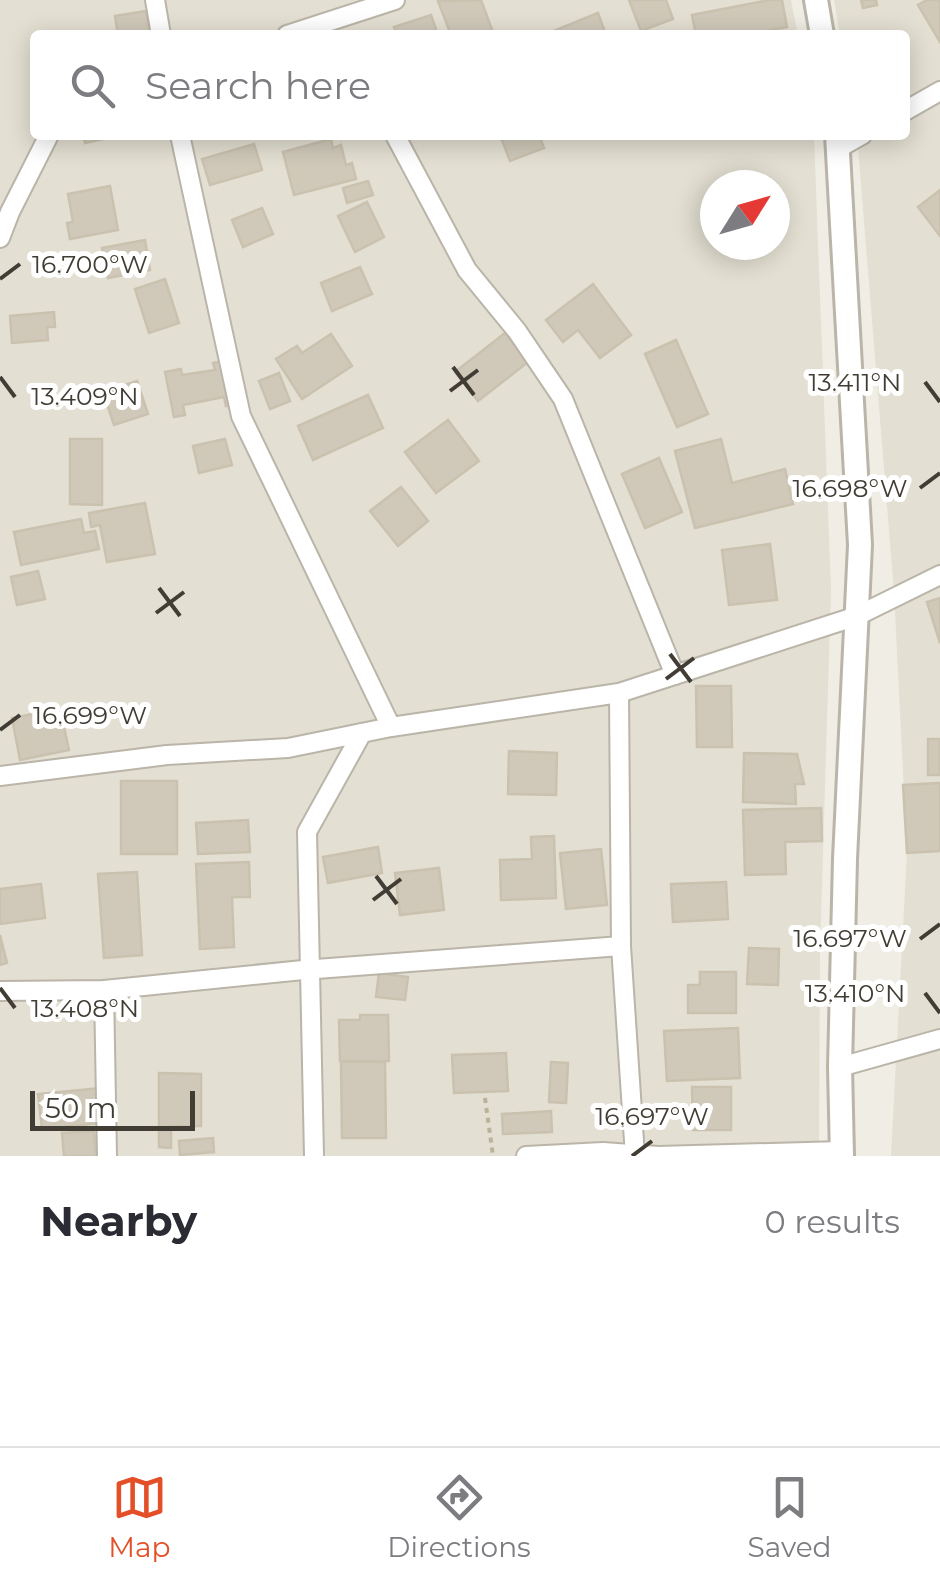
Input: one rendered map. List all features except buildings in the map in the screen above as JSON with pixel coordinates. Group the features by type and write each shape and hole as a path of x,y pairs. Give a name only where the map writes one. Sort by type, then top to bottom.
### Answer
{"street":[{"path":"155,0 159,30"},
{"path":"320,30 346,26 395,0"},
{"path":"816,0 821,30"},
{"path":"910,108 940,91"},
{"path":"0,238 47,140"},
{"path":"181,140 241,416 392,728"},
{"path":"398,140 467,270 517,331 563,399 674,676"},
{"path":"526,1156 603,1152 842,1154 845,859 860,545 838,141"},
{"path":"0,776 167,755 288,748 619,692 857,616 940,575"},
{"path":"619,692 622,946 635,1155"},
{"path":"314,1156 307,832 362,734"},
{"path":"0,991 104,990 311,969 622,946"},
{"path":"104,990 107,1156"},
{"path":"840,1067 940,1040"}],"path":[{"path":"485,1098 493,1156"}],"shaded area":[{"path":"0,0 791,0 797,30 30,30 30,140 814,140 831,591 820,950 819,1156 0,1156"},
{"path":"834,0 940,0 940,1156 891,1156 907,852 894,592 857,140 910,140 910,30 839,30"}]}
